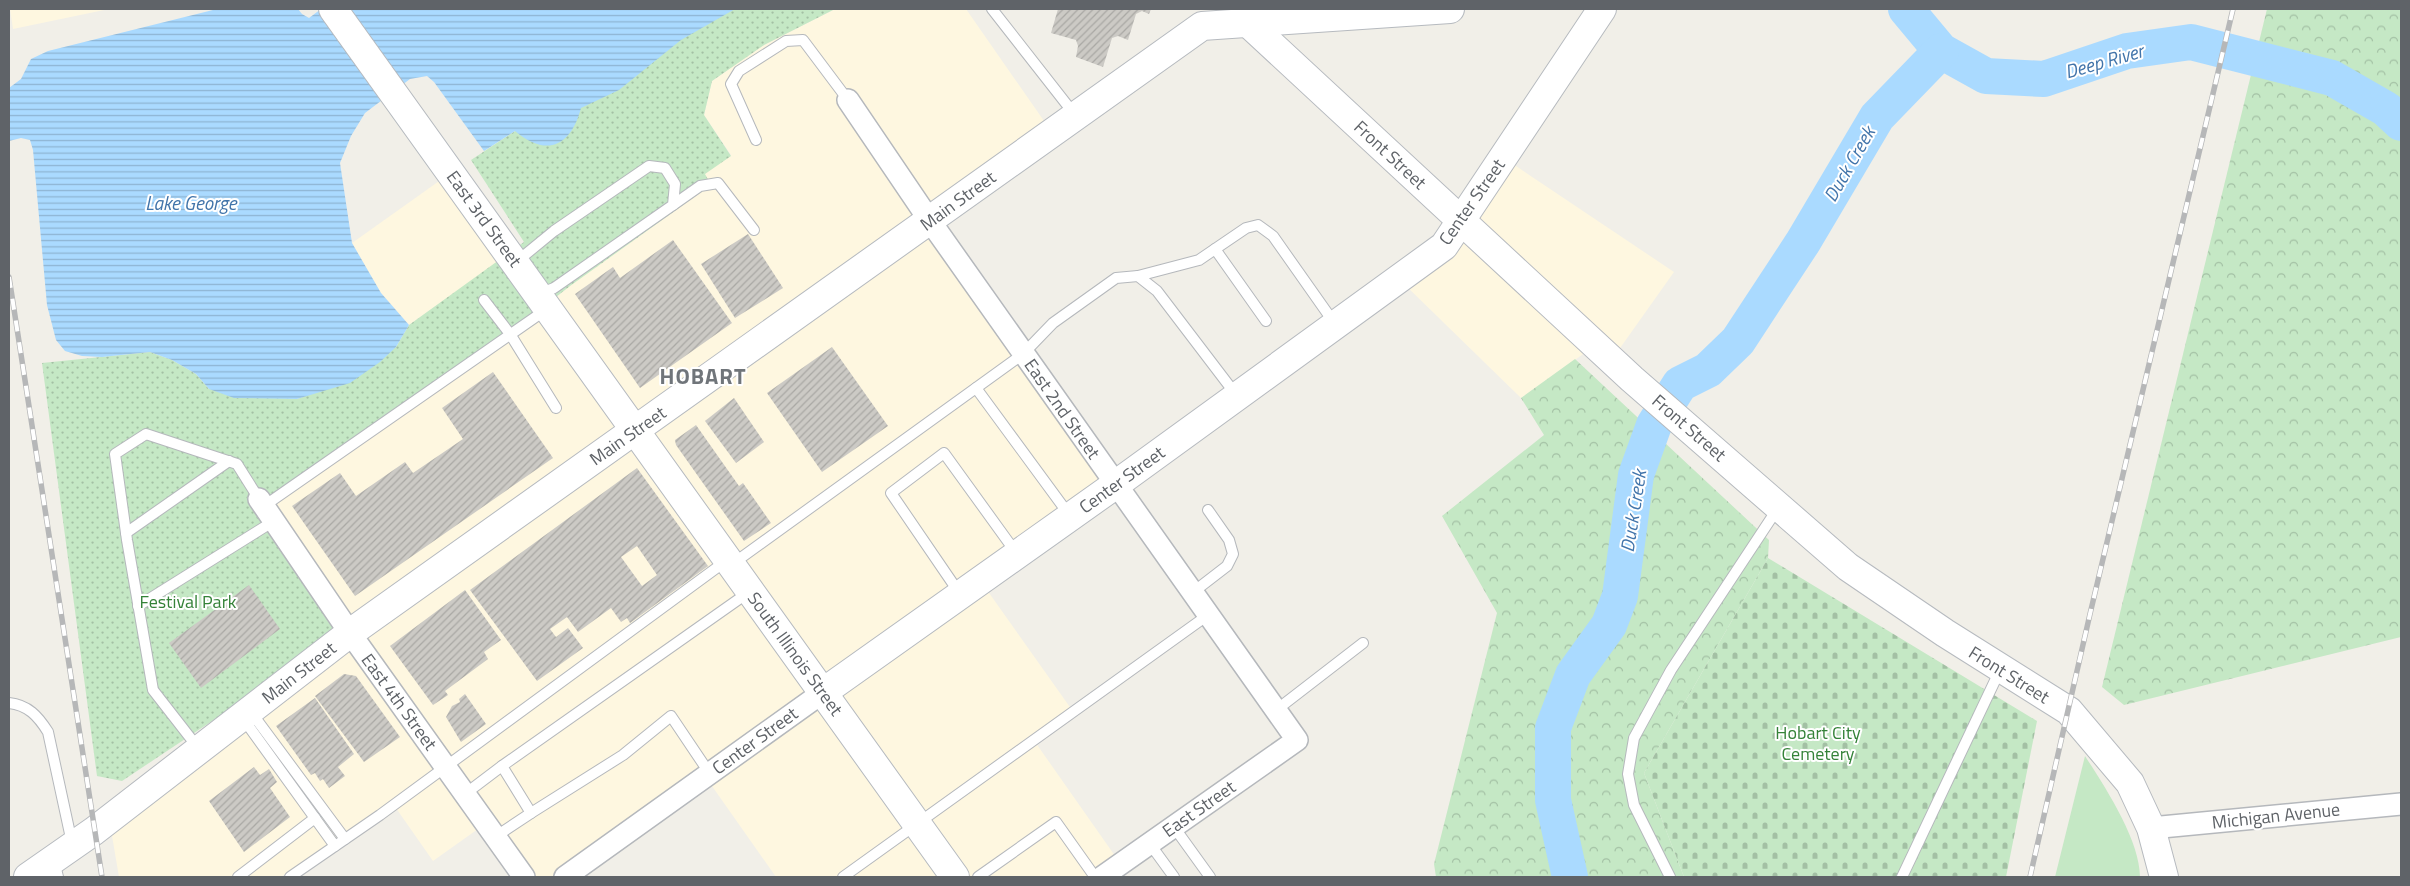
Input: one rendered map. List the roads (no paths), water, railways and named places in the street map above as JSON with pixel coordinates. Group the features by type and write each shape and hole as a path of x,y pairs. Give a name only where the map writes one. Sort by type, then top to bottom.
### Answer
{"street":[{"name":"East 3rd Street","path":"333,9 634,431"},
{"name":"Main Street","path":"28,877 61,861 350,633 1202,26 1240,16 1450,9"},
{"name":"Center Street","path":"566,877 1071,517 1444,246 1602,9"},
{"name":"Front Street","path":"1240,16 1632,379 1848,567 2000,669 2069,711 2130,783 2151,828 2164,877"},
{"name":"East 2nd Street","path":"848,100 1023,354 1296,740"},
{"name":"South Illinois Street","path":"634,431 955,877"},
{"name":"East 4th Street","path":"266,509 350,633 524,877"},
{"name":"East Street","path":"1104,876 1296,740"},
{"name":"Michigan Avenue","path":"2151,828 2401,804"}],"lane":[{"path":"992,9 1076,116"},
{"path":"756,140 731,84 739,71 786,41 803,40 848,100"},
{"path":"515,263 554,231 649,166 665,168 675,184 673,205"},
{"path":"138,606 266,509 510,334 554,288 700,186 718,183 754,230"},
{"path":"290,877 1023,354 1053,323 1116,278 1138,276 1199,260 1246,228 1258,225 1274,236 1335,325"},
{"path":"1214,249 1266,321"},
{"path":"1138,276 1157,291 1237,397"},
{"path":"484,300 510,334 556,408"},
{"path":"976,388 1071,517"},
{"path":"200,750 153,690 126,533 115,454 146,434 237,464 266,509"},
{"path":"961,595 891,493 944,453 1018,554"},
{"path":"126,533 229,462"},
{"path":"1670,877 1634,805 1628,774 1634,738 1671,670 1779,507"},
{"path":"1192,592 1227,566 1233,554 1229,540 1208,510"},
{"path":"465,794 750,592"},
{"path":"843,877 1208,615"},
{"path":"1275,711 1363,643"},
{"path":"1902,877 2000,669"},
{"path":"9,702 30,709 41,720 48,732 61,861"},
{"path":"246,714 345,839"},
{"path":"246,714 335,846"},
{"path":"495,836 623,755 671,716 710,774"},
{"path":"502,766 531,813"},
{"path":"238,877 315,818"},
{"path":"978,877 1056,822 1104,876"},
{"path":"1174,827 1210,877"},
{"path":"1150,844 1174,877"}],"water":[{"name":"Lake George","path":"217,9 298,9 309,18 321,9 735,9 681,40 619,90 581,108 577,121 571,131 556,144 547,146 537,144 515,131 484,151 434,82 427,76 410,79 365,113 351,136 340,163 352,243 381,293 409,325 396,347 380,362 350,383 297,399 234,398 209,389 196,374 172,360 150,352 102,357 82,356 65,351 56,340 47,305 33,150 30,140 21,138 9,141 9,88 21,79 31,59 48,51"}],"waterway":[{"name":"Deep River","path":"1906,9 1941,51 1986,76 2044,79 2127,51 2191,42 2332,78 2386,109 2401,123"},
{"name":"Duck Creek","path":"1570,877 1553,800 1553,728 1573,675 1609,625 1620,596 1636,475 1654,425 1680,384 1708,370 1738,341 1803,242 1877,117 1941,51"}],"railway":[{"path":"2030,877 2233,9"},
{"path":"9,277 102,877"}],"district":[{"name":"HOBART","path":"703,376"}],"park label":[{"name":"Festival Park","path":"188,602"},
{"name":"Hobart City Cemetery","path":"1818,743"}]}
